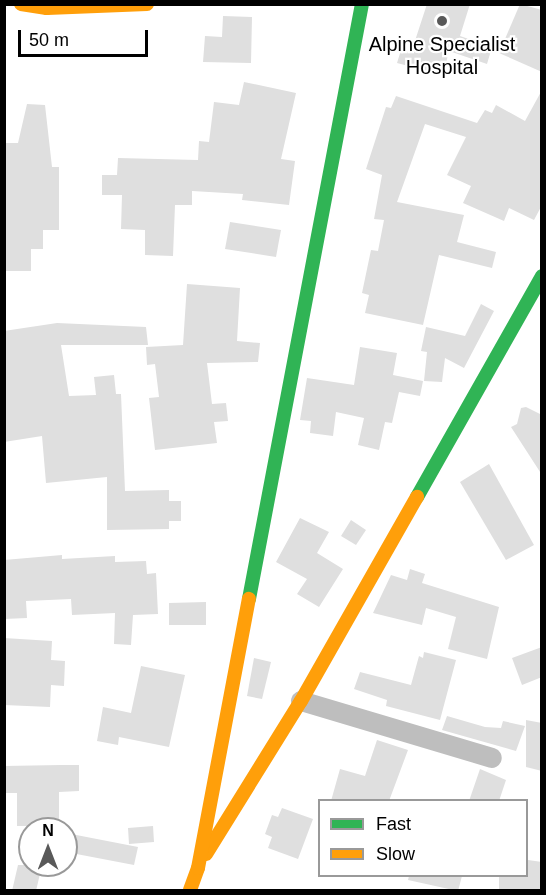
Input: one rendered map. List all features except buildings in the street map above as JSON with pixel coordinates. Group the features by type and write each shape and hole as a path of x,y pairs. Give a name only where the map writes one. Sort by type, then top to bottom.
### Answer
{"street":[{"path":"21,4 47,8 147,4"},
{"path":"190,891 198,868 362,4"},
{"path":"198,868 301,701 542,276"},
{"path":"301,701 492,758"}],"traffic: fast":[{"path":"249,599 362,4"},
{"path":"417,497 542,276"}],"traffic: slow":[{"path":"21,4 47,8 147,4"},
{"path":"206,854 301,701 417,497"},
{"path":"190,890 198,868 249,599"}],"place":[{"name":"Alpine Specialist Hospital","path":"442,21"}]}
